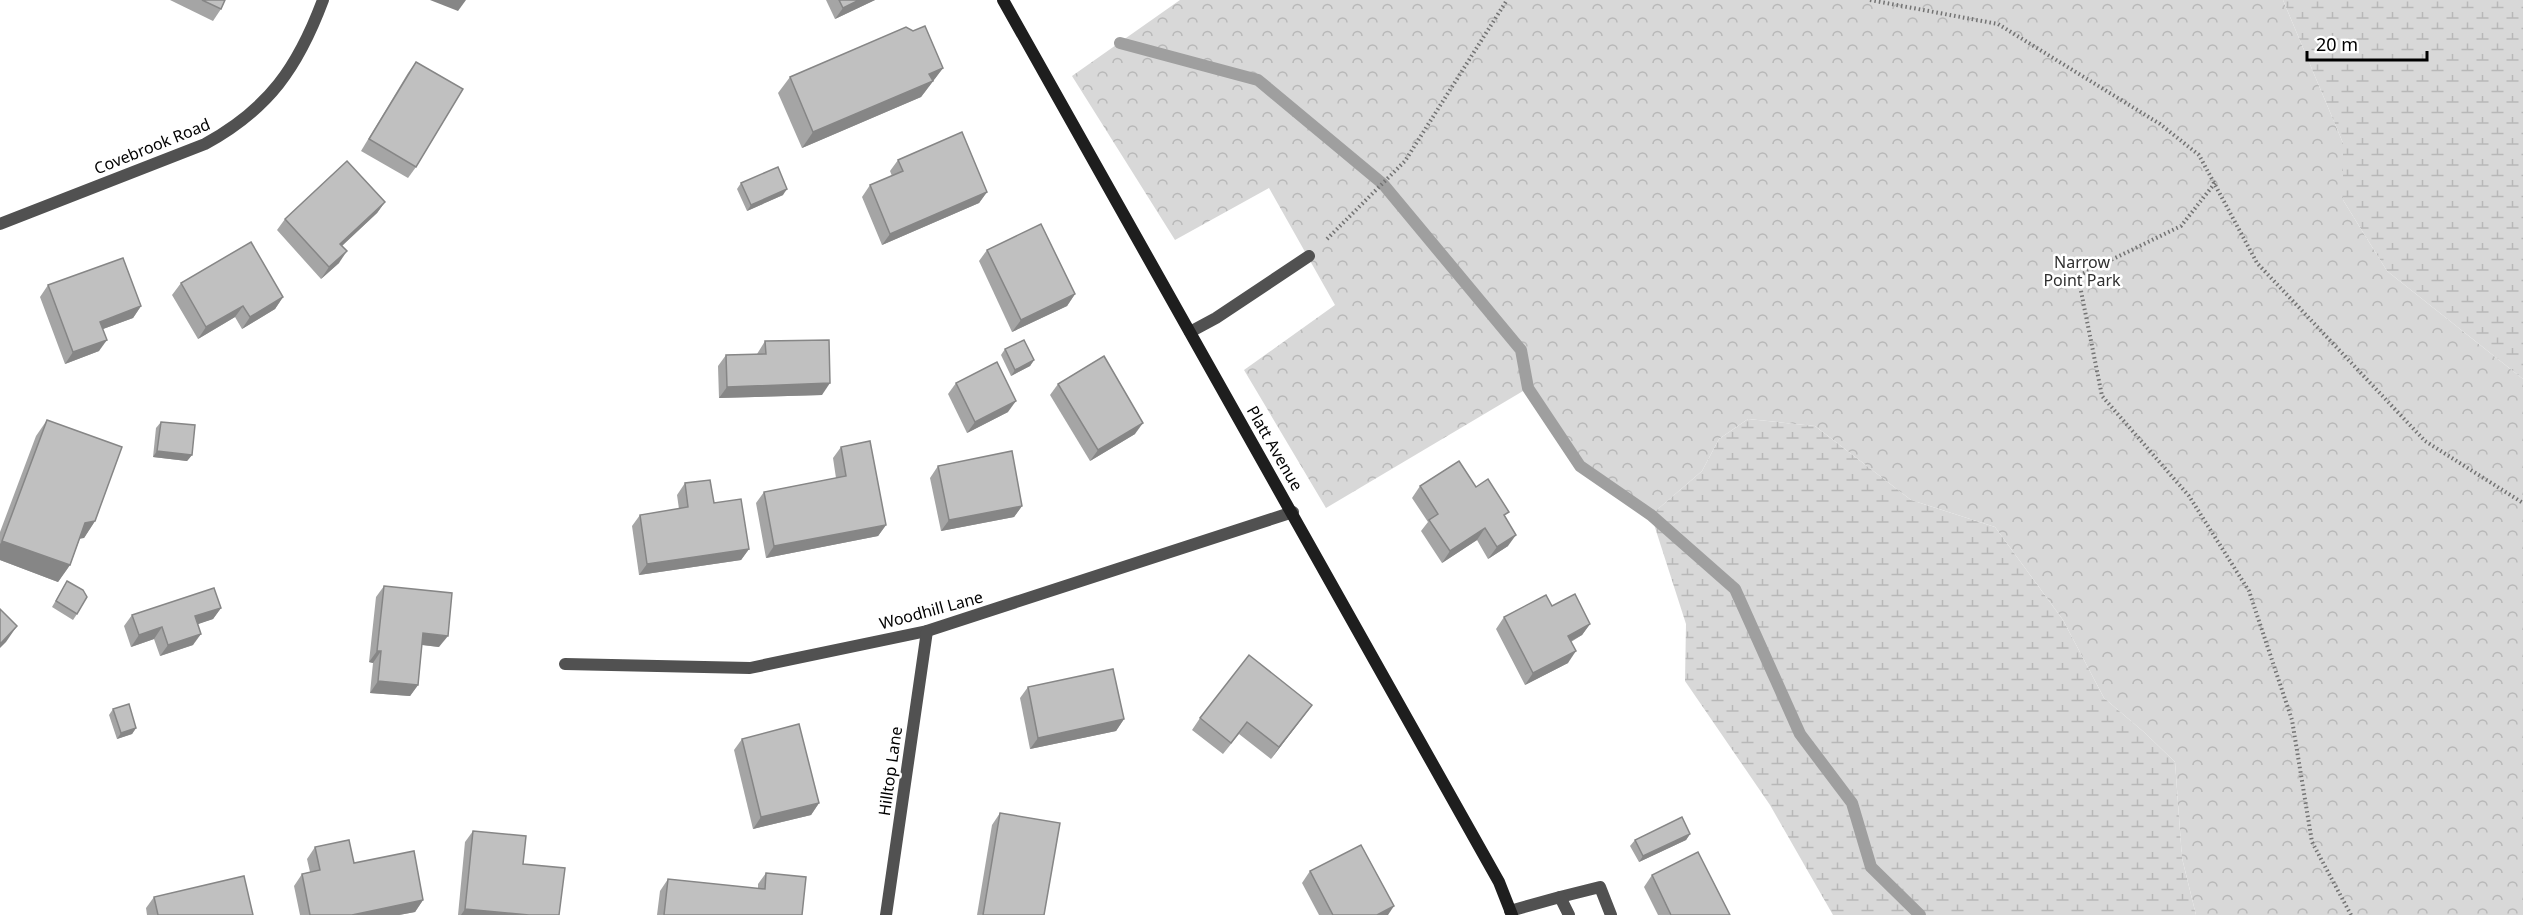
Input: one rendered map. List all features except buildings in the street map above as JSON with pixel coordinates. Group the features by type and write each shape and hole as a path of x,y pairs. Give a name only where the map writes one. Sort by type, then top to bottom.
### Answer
{"main road":[{"name":"Platt Avenue","path":"1003,0 1293,512 1499,882 1511,913"}],"street":[{"name":"Covebrook Road","path":"0,224 205,144 236,127 271,94 297,61 323,0"},
{"path":"1190,332 1216,318 1309,256"},
{"name":"Woodhill Lane","path":"565,664 750,668 927,631 1293,512"},
{"name":"Hilltop Lane","path":"886,915 927,631"},
{"path":"1511,913 1600,887 1611,915"},
{"path":"1560,897 1569,915"}],"path":[{"path":"1309,256 1405,161 1507,0"},
{"path":"1870,0 1998,24 2160,124 2199,155 2257,263 2425,441 2523,503"},
{"path":"2215,183 2181,226 2078,276 2102,396 2189,496 2249,591 2292,720 2312,842 2350,915"}],"green space":[{"name":"Narrow Point Park","path":"1180,0 2283,0 2343,143 2343,200 2387,271 2523,379 2523,915 2196,915 2182,858 2175,762 2104,698 2063,620 1995,527 1911,500 1815,426 1748,419 1719,439 1702,471 1651,515 1580,466 1528,388 1326,508 1244,370 1335,305 1269,188 1175,240 1072,76"},
{"path":"2283,0 2523,0 2523,379 2387,271 2343,200 2343,143"},
{"path":"1748,419 1815,426 1911,500 1995,527 2063,620 2104,698 2175,762 2182,858 2196,915 1833,915 1770,805 1685,681 1686,624 1651,515 1702,471 1719,439"}],"waterway":[{"path":"1120,43 1258,80 1383,184 1521,350 1528,388 1580,466 1651,515 1735,589 1800,734 1852,803 1871,867 1920,915"}]}
